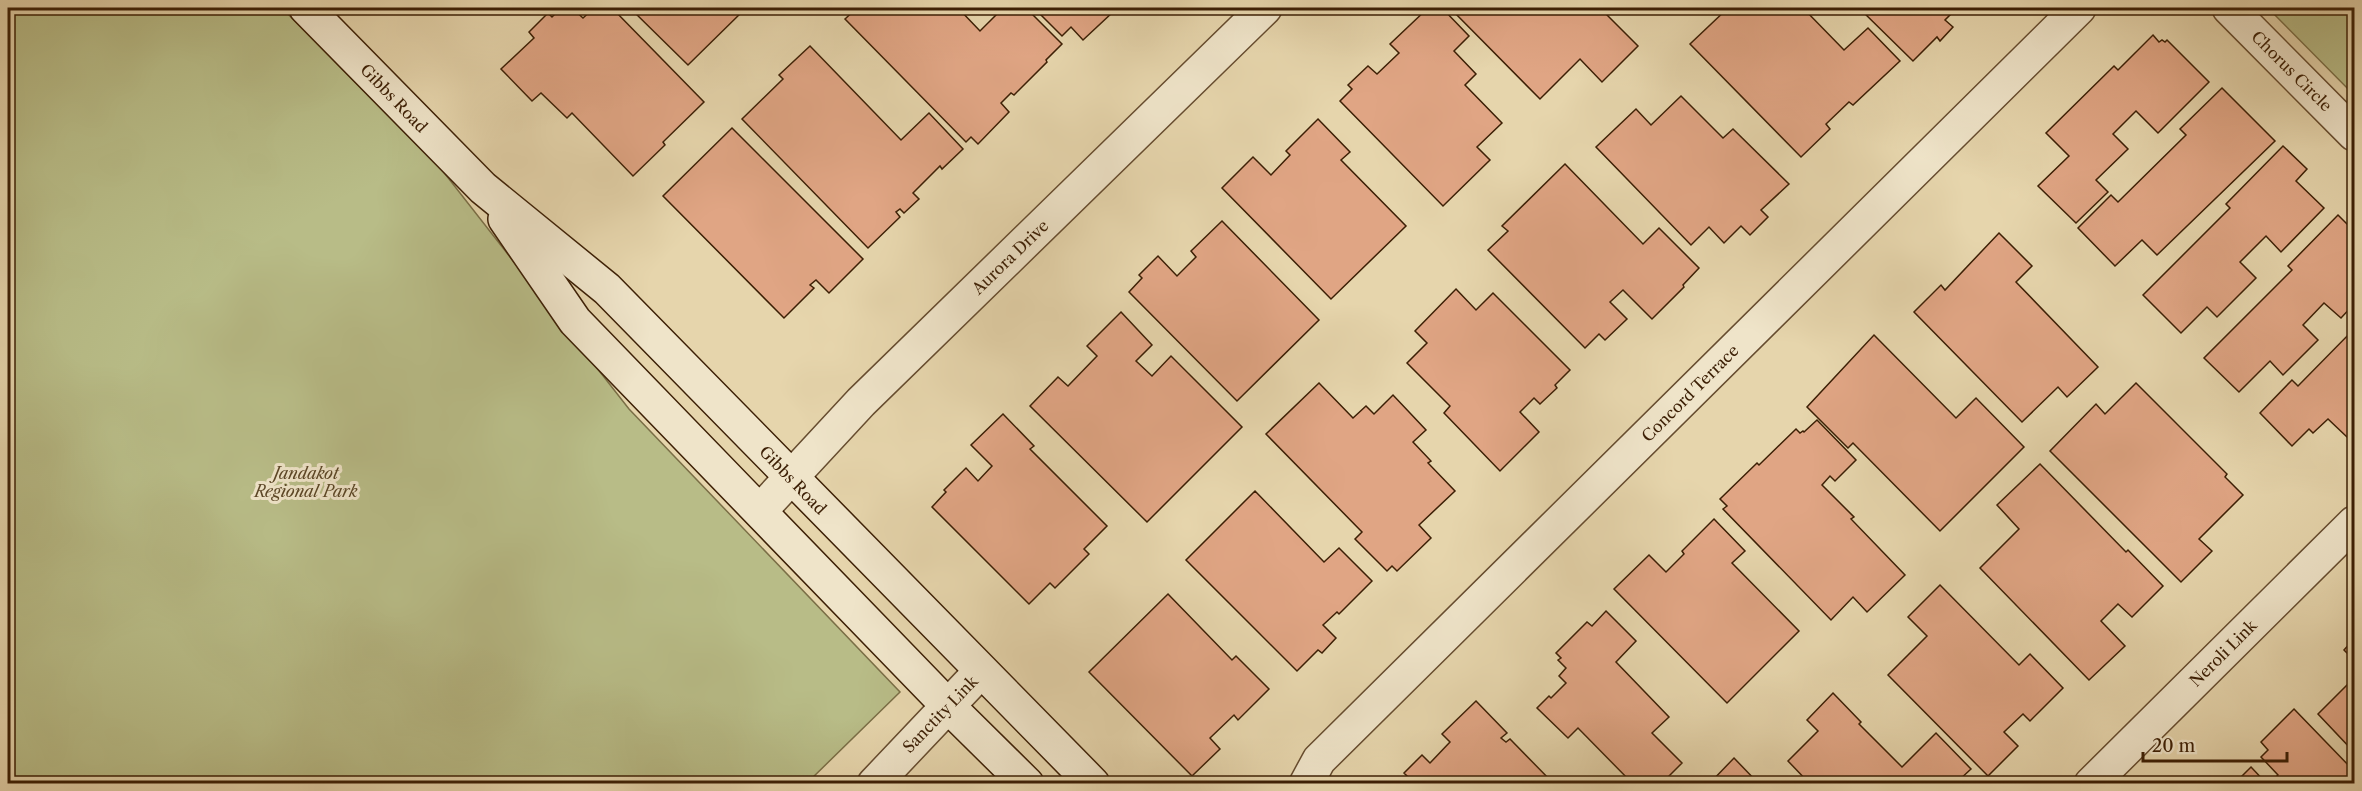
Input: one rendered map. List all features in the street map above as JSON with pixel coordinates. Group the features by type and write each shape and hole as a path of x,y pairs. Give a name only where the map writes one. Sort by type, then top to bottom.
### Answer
{"street":[{"name":"Gibbs Road","path":"306,8 483,188 607,289 1093,783"},
{"name":"Aurora Drive","path":"760,511 861,402 1265,8"},
{"name":"Concord Terrace","path":"1306,783 1319,760 2079,8"},
{"name":"Chorus Circle","path":"2229,8 2355,134"},
{"name":"Gibbs Road","path":"483,188 574,321 948,706 1027,783"},
{"name":"Neroli Link","path":"2091,783 2355,523"},
{"name":"Sanctity Link","path":"874,783 981,671"}],"green space":[{"name":"Jandakot Regional Park","path":"8,8 282,8 442,170 629,409 900,692 807,783 8,783"},
{"path":"2268,8 2354,8 2354,95"}],"building":[{"path":"561,8 572,8 583,18 594,8 612,8 704,102 663,142 665,145 633,176 572,113 567,118 541,93 532,101 501,69 534,38 529,32 548,13 552,17"},
{"path":"630,8 746,8 688,65"},
{"path":"857,8 958,8 980,31 1003,8 1026,8 1062,44 1014,95 1011,93 1001,103 1009,112 978,144 971,137 966,142 845,19"},
{"path":"1034,8 1110,8 1114,11 1083,40 1071,27 1062,36"},
{"path":"1428,8 1442,8 1469,36 1454,51 1476,74 1465,85 1502,123 1477,147 1490,160 1443,206 1340,101 1352,89 1348,85 1368,66 1377,74 1399,53 1390,44"},
{"path":"1450,8 1600,8 1638,46 1602,82 1580,59 1540,99"},
{"path":"1728,8 1803,8 1844,50 1868,28 1900,61 1853,105 1849,102 1826,124 1830,129 1801,157 1690,44"},
{"path":"1859,8 1957,8 1945,20 1953,27 1940,41 1937,37 1913,61"},
{"path":"2153,35 2159,42 2167,40 2209,82 2158,133 2136,111 2113,134 2128,149 2096,180 2108,192 2076,223 2038,186 2069,156 2046,133 2114,66 2118,70"},
{"path":"810,46 901,140 929,113 963,149 942,169 940,166 913,193 919,199 904,213 900,209 896,212 900,217 868,248 742,119 783,79 779,75"},
{"path":"2222,88 2275,141 2157,255 2142,240 2115,266 2078,228 2111,195 2118,202 2186,135 2180,129"},
{"path":"1681,96 1723,138 1733,129 1789,184 1761,210 1768,217 1750,235 1741,226 1724,243 1709,227 1691,245 1596,147 1636,109 1651,125"},
{"path":"1318,119 1350,152 1341,160 1406,226 1331,299 1222,188 1253,157 1271,175 1290,155 1286,151"},
{"path":"732,128 863,259 829,293 816,280 810,285 814,288 784,318 663,196"},
{"path":"2283,146 2307,169 2296,181 2324,208 2281,252 2266,236 2240,262 2256,278 2217,317 2207,307 2181,333 2143,295 2230,208 2226,204"},
{"path":"1565,164 1643,244 1659,228 1699,268 1683,285 1684,287 1652,319 1623,290 1610,302 1627,319 1605,340 1599,334 1585,348 1488,250 1508,231 1502,226"},
{"path":"2338,215 2354,231 2354,304 2341,318 2324,303 2303,325 2318,340 2283,375 2270,361 2239,392 2204,358 2292,270 2288,266"},
{"path":"1222,221 1319,320 1237,401 1129,292 1142,278 1139,275 1158,256 1177,276 1196,257 1191,251"},
{"path":"1999,233 2032,266 2016,282 2098,367 2067,397 2058,387 2022,422 1914,312 1941,285 1945,290"},
{"path":"1456,289 1476,310 1493,293 1570,370 1555,385 1557,388 1540,404 1534,398 1520,412 1539,432 1500,471 1444,413 1450,406 1407,363 1427,343 1415,331"},
{"path":"1121,312 1152,345 1136,361 1152,376 1171,356 1242,427 1147,522 1030,406 1058,377 1068,386 1097,356 1087,346"},
{"path":"2354,329 2354,430 2347,437 2328,419 2313,433 2309,429 2292,446 2260,413 2292,380 2298,386"},
{"path":"1874,335 1956,418 1976,398 2024,447 1940,531 1853,443 1848,448 1807,407"},
{"path":"1319,383 1353,418 1366,406 1374,414 1393,395 1426,430 1413,442 1431,461 1428,463 1455,491 1419,525 1431,538 1397,571 1392,566 1387,571 1355,539 1362,532 1266,434"},
{"path":"2136,383 2227,474 2225,477 2243,495 2199,539 2212,551 2181,582 2050,451 2096,404 2105,414"},
{"path":"1003,414 1034,446 1030,449 1107,526 1084,549 1089,554 1055,588 1050,583 1029,604 932,507 946,492 944,490 966,468 978,481 992,466 971,445"},
{"path":"1817,420 1856,460 1835,481 1830,476 1822,485 1854,517 1851,519 1905,575 1867,612 1853,597 1831,620 1723,509 1727,506 1720,499 1796,429 1800,433 1804,432"},
{"path":"2040,464 2126,552 2128,550 2163,586 2132,617 2118,604 2101,621 2125,646 2089,680 1980,568 2019,529 1997,505"},
{"path":"1255,491 1324,562 1339,548 1372,581 1339,614 1337,612 1323,625 1336,638 1322,653 1318,650 1297,671 1186,560"},
{"path":"1714,519 1745,551 1732,563 1799,631 1727,703 1614,589 1649,555 1666,572 1684,554 1682,551"},
{"path":"1940,585 2019,665 2030,654 2063,688 2030,721 2023,714 2004,732 2018,746 1988,776 1888,675 1927,636 1908,617"},
{"path":"1168,594 1232,660 1236,656 1269,689 1238,720 1234,715 1210,738 1220,749 1192,776 1089,672"},
{"path":"1606,611 1636,641 1616,662 1669,717 1652,733 1682,763 1661,784 1633,784 1578,728 1568,738 1537,708 1566,683 1559,676 1566,668 1558,660 1561,658 1556,653 1587,622 1592,626"},
{"path":"2354,639 2354,660 2344,650"},
{"path":"2354,683 2354,752 2318,714 2348,684 2350,688"},
{"path":"1833,693 1861,722 1859,724 1902,767 1936,733 1971,769 1958,781 1960,784 1810,784 1788,761 1818,731 1807,720"},
{"path":"1476,701 1507,733 1501,738 1506,742 1510,739 1554,784 1409,784 1412,781 1404,773 1422,755 1430,763 1450,742 1442,734"},
{"path":"2294,709 2354,771 2354,784 2269,784 2278,775 2261,757 2268,750 2261,742"},
{"path":"1734,758 1759,784 1709,784"},
{"path":"2251,767 2267,784 2234,784"}]}
